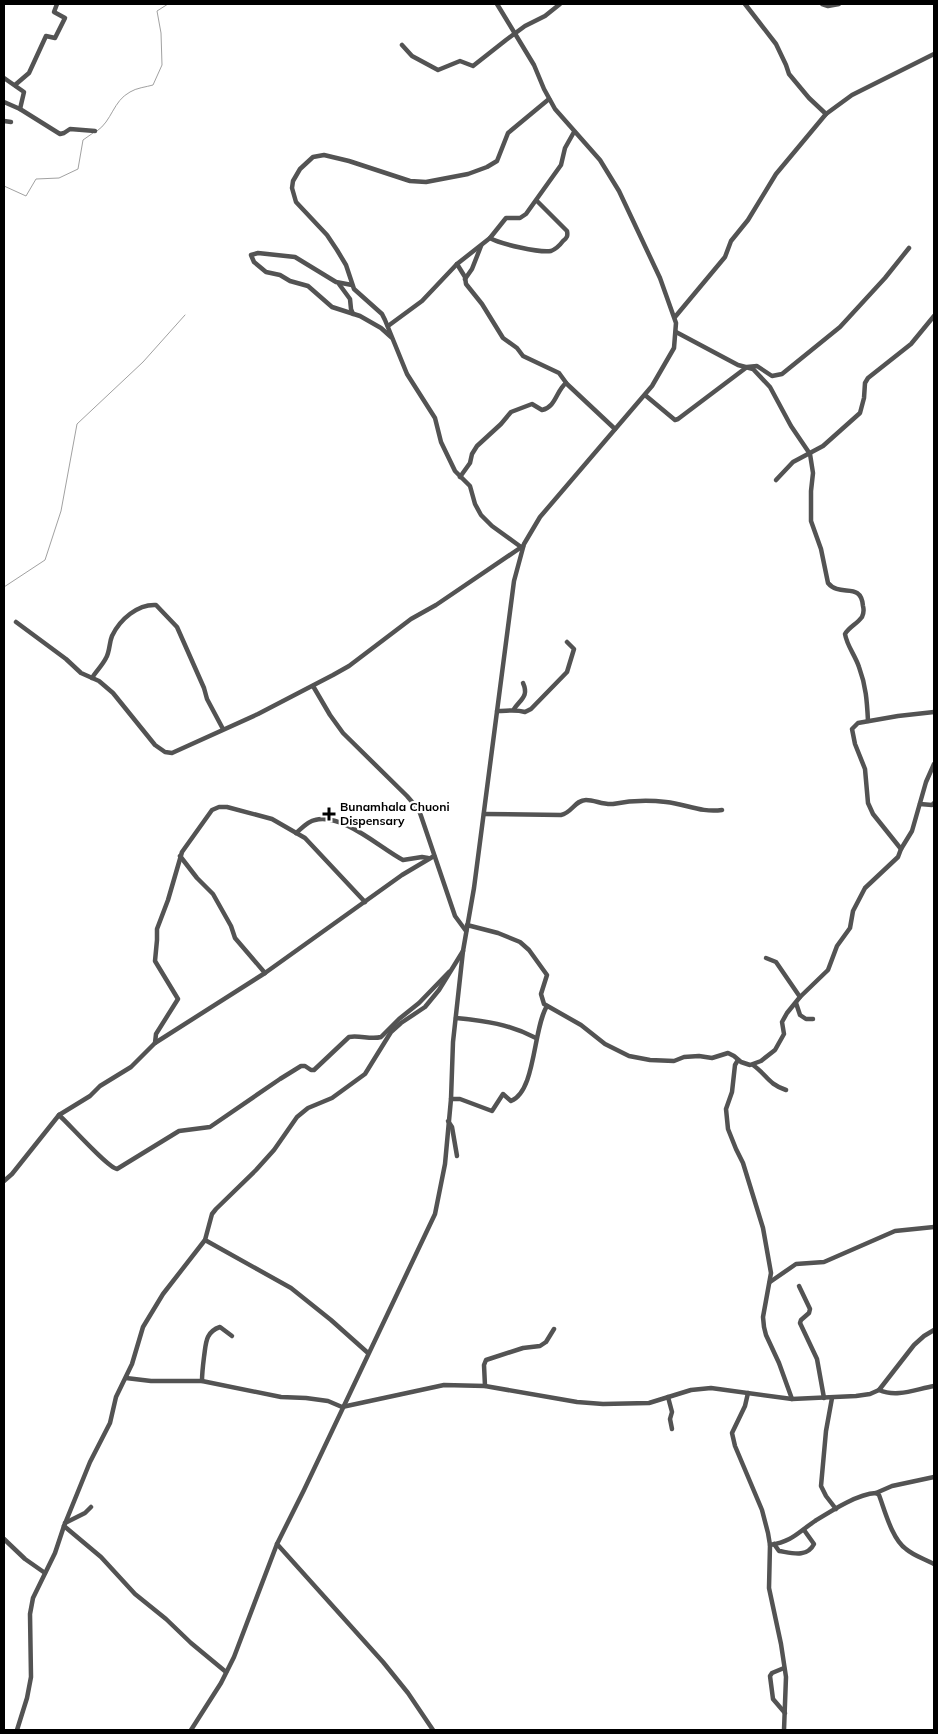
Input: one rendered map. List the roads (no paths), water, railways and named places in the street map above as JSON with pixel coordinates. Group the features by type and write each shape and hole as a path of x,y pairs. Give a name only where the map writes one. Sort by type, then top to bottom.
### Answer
{"street":[{"path":"15,85 29,73 46,36 55,38 59,32 65,18 54,12 57,4"},
{"path":"16,622 66,658 81,673 92,678 117,697 155,745 165,752 172,753 258,714 348,666 396,630 522,546 552,503 652,386 674,348 675,317 654,265 619,191 600,160 554,109 534,65 498,4"},
{"path":"402,45 412,56 438,70 460,61 473,66 525,26 547,14 560,4"},
{"path":"745,4 776,44 789,74 826,114"},
{"path":"822,4 833,6 839,4"},
{"path":"675,317 725,257 727,247 748,220 776,174 826,114 852,95 934,54"},
{"path":"4,78 24,92 20,109"},
{"path":"522,546 492,526 482,516 475,504 470,486 460,477 448,460 435,418 407,374 382,314 360,295 352,285 346,265 337,250 327,235 300,208 292,192 293,181 304,163 318,155 328,155 410,181 426,182 468,174 498,161 508,133 549,99"},
{"path":"4,102 20,109 60,134 70,130 95,131"},
{"path":"4,121 11,122"},
{"path":"388,326 397,322 458,264 490,238 506,218 522,217 537,201 561,165 565,148 574,132"},
{"path":"490,238 539,251 554,249 566,238 567,231 537,201"},
{"path":"465,279 472,269 481,246"},
{"path":"645,394 672,418 678,419 747,367 757,366 772,376 782,374 791,369 840,327 885,278 909,248"},
{"path":"352,285 338,283 295,257 258,253 251,255 254,262 266,272 280,275 290,281 308,286 332,307 354,314 381,328 394,339"},
{"path":"458,264 466,284 482,304 504,338 517,348 523,356 559,373 566,383 615,429"},
{"path":"338,283 350,299 351,309 354,314"},
{"path":"776,480 792,462 823,446 860,413 865,383 868,378 911,344 934,316"},
{"path":"676,332 738,365 756,371 770,387 791,426 810,454 813,474 811,521 821,549 828,583 836,590 855,591 861,596 863,602 864,613 845,634 867,691 868,721"},
{"path":"460,477 470,463 472,454 477,446 501,424 510,412 532,404 544,410 550,406 566,383"},
{"path":"191,1730 234,1657 277,1544 435,1214 444,1173 463,951 474,888 514,581 522,546"},
{"path":"92,678 105,660 112,637 118,626 133,611 144,606 156,605 177,627 207,699 223,729"},
{"path":"514,709 525,712 529,711 567,672 574,649 567,642"},
{"path":"497,711 514,709 525,696 526,689 523,683"},
{"path":"313,686 343,733 415,803 423,818 455,916 467,928 508,937 520,942 530,950 547,975 541,997 547,1006 572,1019 605,1044 629,1056 674,1061 684,1057 699,1056 712,1058 728,1053 746,1065 754,1065 771,1053 778,1046 784,1033 783,1020 800,997 826,974 837,946 850,928 853,911 859,897 870,882 898,857 912,831 926,782 934,764"},
{"path":"901,849 873,814 868,803 865,769 852,734 855,725 868,721 908,714 934,712"},
{"path":"484,814 560,815 571,811 580,801 586,800 604,804 613,804 618,801 630,803 642,801 667,802 704,811 722,810"},
{"path":"920,804 932,806 934,803"},
{"path":"155,1043 156,1034 172,1012 178,998 168,985 155,959 158,924 168,900 180,856 208,814 219,807 227,807 272,819 305,838 365,902"},
{"path":"296,833 313,820 330,820 351,828 403,860 422,857 428,859"},
{"path":"180,856 197,878 213,894 231,926 235,938 265,974"},
{"path":"4,1181 12,1174 59,1115 131,1067 155,1043 265,974 365,902 434,856"},
{"path":"17,1730 31,1677 30,1606 55,1553 64,1525 106,1430 143,1327 157,1302 205,1240 212,1214 274,1150 297,1117 308,1108 332,1098 361,1079 391,1032 424,1008 440,990 463,951"},
{"path":"766,958 776,962 800,997"},
{"path":"59,1115 112,1168 117,1169 179,1131 210,1127 301,1066 314,1070 325,1062 349,1037 378,1039 427,996 453,967"},
{"path":"796,1003 800,1015 813,1019"},
{"path":"451,1099 460,1099 492,1111 503,1094 510,1100 517,1098 534,1057 541,1017 547,1006"},
{"path":"456,1018 496,1022 518,1029 536,1038"},
{"path":"738,1060 735,1065 732,1092 726,1109 728,1129 743,1163 758,1210 768,1251 771,1272 763,1317 765,1332 792,1399"},
{"path":"754,1065 761,1070 770,1083 786,1090"},
{"path":"448,1121 452,1127 457,1156"},
{"path":"770,1282 796,1264 824,1262 895,1231 934,1227"},
{"path":"205,1240 291,1288 368,1353"},
{"path":"799,1286 810,1308 809,1313 800,1323 817,1359 824,1398"},
{"path":"202,1381 208,1336 213,1329 220,1327 232,1336"},
{"path":"485,1386 484,1365 486,1360 523,1348 540,1346 546,1342 554,1329"},
{"path":"126,1378 151,1381 202,1381 281,1397 328,1401 342,1407 444,1385 485,1386 577,1402 603,1404 649,1403 691,1390 710,1388 792,1399 832,1398 863,1395 879,1390 914,1345 934,1330"},
{"path":"879,1390 888,1393 898,1393 934,1386"},
{"path":"748,1394 745,1406 734,1428 733,1438 762,1510 772,1545 769,1588 781,1644 786,1681 784,1730"},
{"path":"668,1397 672,1412 670,1419 672,1429"},
{"path":"832,1398 826,1431 821,1486 836,1509"},
{"path":"772,1545 790,1540 815,1521 871,1493 876,1493 892,1486 934,1477"},
{"path":"876,1493 879,1495 892,1528 902,1546 912,1554 934,1564"},
{"path":"64,1525 92,1507"},
{"path":"64,1525 101,1557 135,1594 226,1672"},
{"path":"772,1545 780,1551 799,1554 808,1552 814,1543 804,1530"},
{"path":"4,1539 25,1559 45,1573"},
{"path":"277,1544 383,1662 408,1693 433,1730"},
{"path":"784,1668 772,1673 770,1676 773,1699 785,1713"}],"waterway":[{"path":"97,131 106,122 124,96 135,90 153,85 162,65 161,33 157,11 168,4"},
{"path":"4,186 26,196 36,179 59,178 78,169 83,140 93,133"},
{"path":"4,587 45,560 61,511 77,424 143,362 185,315"}],"place":[{"name":"Bunamhala Chuoni Dispensary","path":"329,814"}]}
